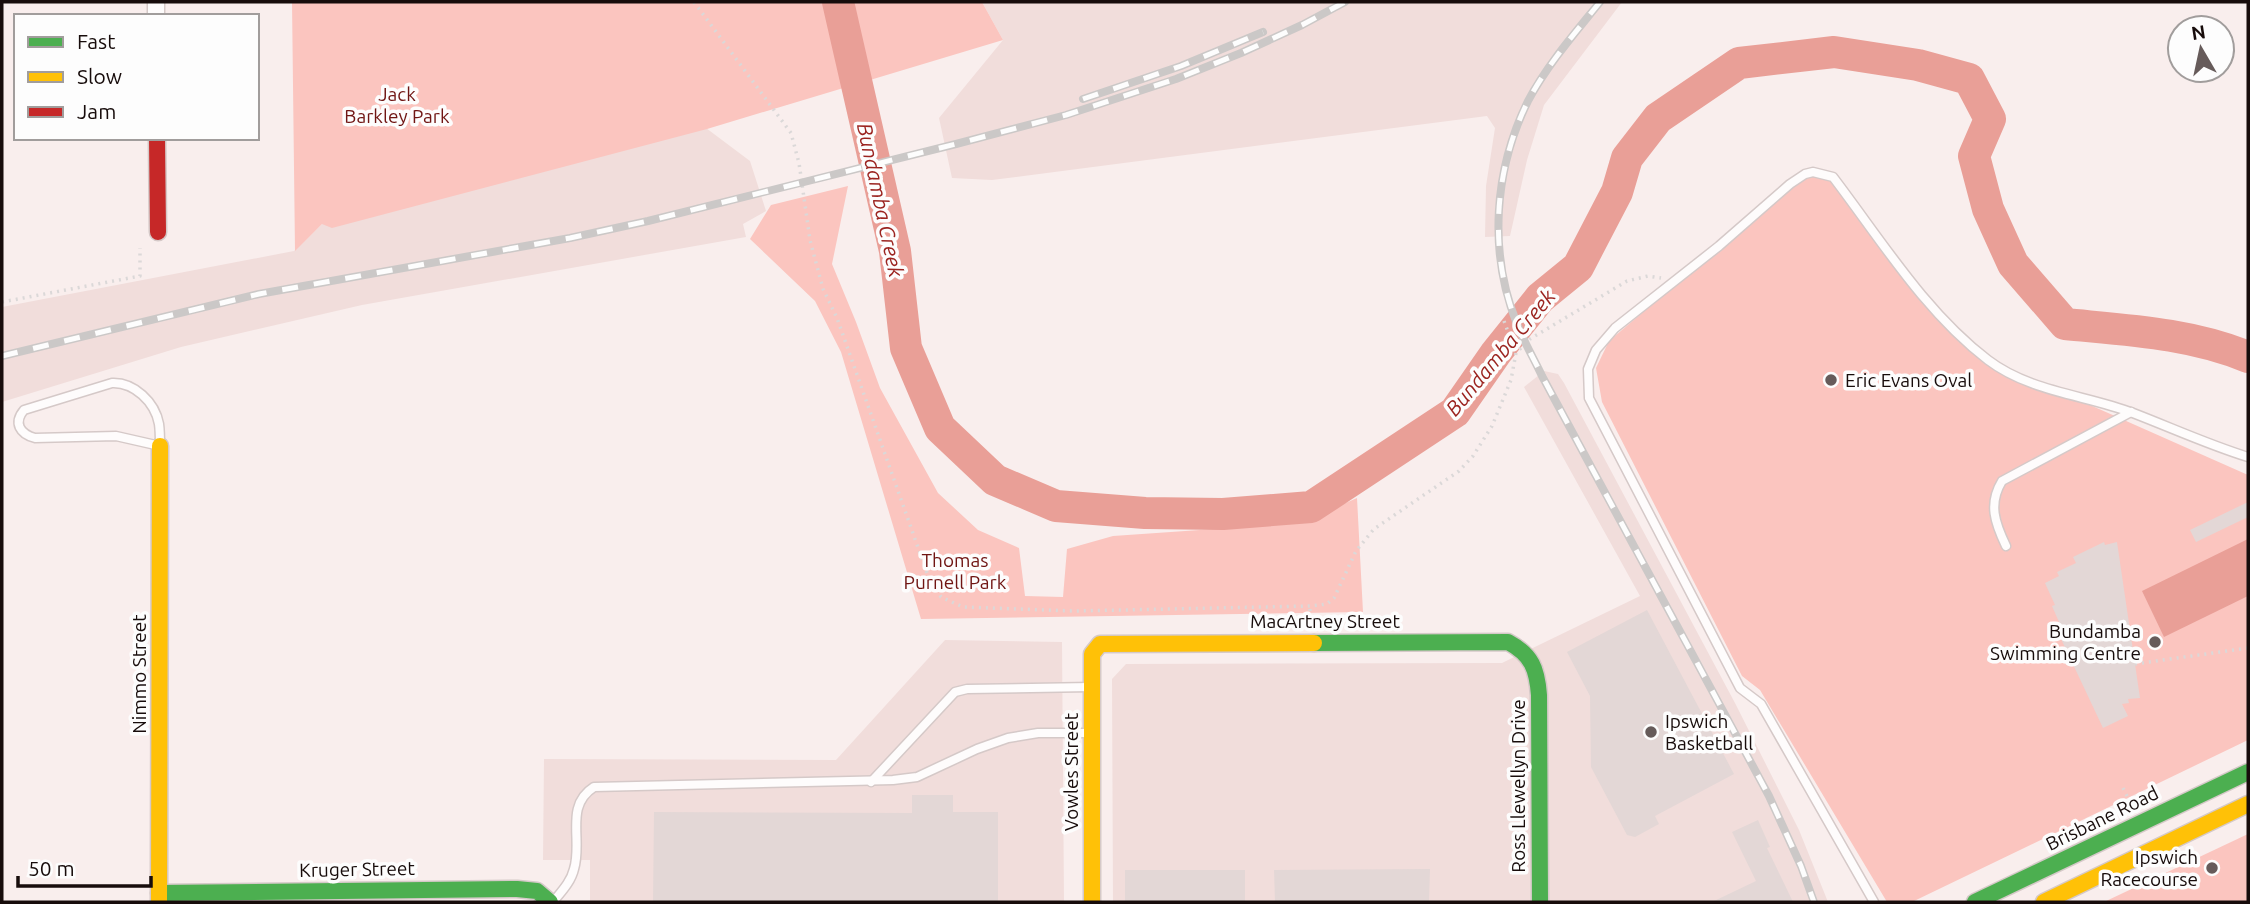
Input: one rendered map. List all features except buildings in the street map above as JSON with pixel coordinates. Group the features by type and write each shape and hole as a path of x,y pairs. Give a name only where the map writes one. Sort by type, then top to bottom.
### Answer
{"street":[{"path":"157,140 158,232"},
{"name":"Nimmo Street","path":"159,897 160,446"},
{"name":"MacArtney Street","path":"1100,644 1508,642 1526,651 1537,669"},
{"name":"Vowles Street","path":"1092,902 1092,654 1100,644"},
{"name":"Ross Llewellyn Drive","path":"1537,669 1540,902"},
{"name":"Brisbane Road","path":"1975,902 2248,772"},
{"path":"2043,902 2248,804"},
{"name":"Kruger Street","path":"159,897 517,888 537,891 552,902"}],"lane":[{"path":"1874,902 1760,704 1740,688 1589,398 1588,369 1596,350 1615,328 1719,246 1790,184 1805,174 1824,174 1833,177 1923,295 1956,331 1989,361 2017,378 2131,412 2218,448 2248,457"},
{"path":"119,383 133,387 151,405 159,423 160,446 116,436 35,438 22,432 18,420 24,410 119,383"},
{"path":"2006,546 1995,523 1993,509 1995,492 2002,481 2131,412"},
{"path":"870,782 955,692 982,688 1093,687"},
{"path":"552,902 570,880 575,868 577,804 583,794 594,787 870,782 917,777 977,749 1008,738 1038,733 1093,733"}],"path":[{"path":"694,2 790,133 799,163 810,240 823,289 837,318 927,573 941,597 963,607 1075,611 1327,604 1334,598 1356,551 1368,535 1459,471 1473,456 1492,426 1511,380 1516,353 1504,321"},
{"path":"2,302 140,276 140,248"},
{"path":"1516,353 1530,339 1634,278 1654,276 1672,283"},
{"path":"2135,664 2248,648"}],"shaded area":[{"path":"982,2 1622,2 1544,105 1527,160 1510,236 1485,237 1486,186 1495,128 1487,116 992,180 952,178 939,118 1003,40"},
{"path":"706,128 750,161 766,211 743,224 746,237 362,305 181,347 2,402 2,307 294,251 322,224"},
{"path":"1544,371 1558,374 1564,383 1735,703 1799,830 1828,902 1113,902 1112,679 1126,664 1502,663 1640,596 1524,387"},
{"path":"2248,539 2248,596 2164,637 2142,591"},
{"path":"945,640 1062,642 1064,902 590,902 590,860 543,860 544,759 836,760"}],"green space":[{"name":"Jack Barkley Park","path":"292,2 982,2 1003,40 707,129 332,228 322,224 295,251"},
{"path":"1814,176 1830,179 1921,295 1990,364 2248,475 2248,740 1912,902 1887,902 1760,690 1742,676 1602,402 1596,368 1609,341 1795,183"},
{"name":"Thomas Purnell Park","path":"848,186 832,264 880,388 938,493 978,530 1019,548 1025,596 1063,597 1067,549 1113,536 1300,523 1357,498 1363,612 921,619 841,352 815,301 750,239 771,205"},
{"name":"Ipswich Racecourse","path":"2248,834 2248,902 2104,902"}],"waterway":[{"name":"Bundamba Creek","path":"838,2 895,251 906,348 940,428 995,480 1056,506 1145,513 1223,514 1311,507 1455,412 1496,353 1540,298 1578,267 1617,192 1627,158 1658,118 1739,63 1834,52 1918,65 1969,79 1990,119 1974,156 1988,209 2013,264 2065,324 2181,338 2248,357"}],"railway":[{"path":"2,356 259,294 570,238 648,221 956,144 1066,115 1176,79 1241,53 1345,2"},
{"path":"1600,2 1562,50 1528,101 1508,155 1499,211 1499,240 1508,297 1520,331 1542,376 1769,796 1801,866 1814,902"},
{"path":"1083,99 1181,66 1263,32"}],"traffic: fast":[{"path":"1314,643 1508,642 1523,652 1535,670 1539,695 1540,902"},
{"path":"1975,902 2248,772"},
{"path":"159,893 517,889 537,891 550,902"}],"traffic: slow":[{"path":"159,902 160,446"},
{"path":"1092,902 1092,654 1100,644 1314,643"},
{"path":"2044,902 2248,804"}],"traffic: jam":[{"path":"157,140 158,232"}],"place":[{"name":"Eric Evans Oval","path":"1831,380"},
{"name":"Bundamba Swimming Centre","path":"2155,642"},
{"name":"Ipswich Basketball","path":"1651,732"},
{"name":"Ipswich Racecourse","path":"2212,868"}]}
